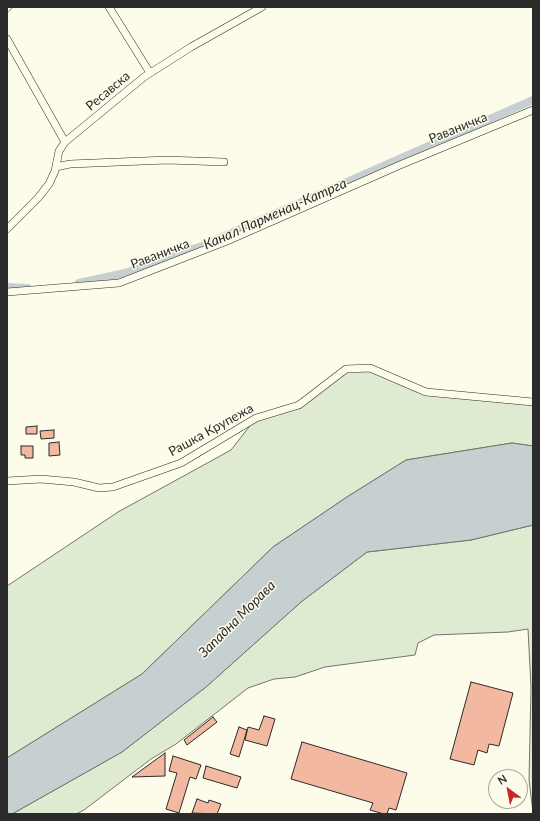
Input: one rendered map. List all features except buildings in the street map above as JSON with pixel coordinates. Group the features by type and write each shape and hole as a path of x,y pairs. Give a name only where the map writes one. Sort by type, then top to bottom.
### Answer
{"street":[{"path":"109,7 150,73"},
{"name":"Ресавска","path":"7,229 38,198 49,184 56,167 60,151 66,142 150,73 191,47 262,7"},
{"path":"7,39 66,142"},
{"name":"Раваничка","path":"7,292 119,283 227,241 393,168 533,110"},
{"path":"56,167 70,164 160,160 224,162"},
{"name":"Рашка Крупежа","path":"7,481 41,479 74,482 99,488 113,487 181,463 256,418 299,405 346,369 370,368 426,392 533,402"}],"green space":[{"path":"370,368 426,392 533,402 533,446 512,443 406,460 347,497 273,547 142,674 7,758 7,586 118,512 231,450 256,418 299,405 346,369"},
{"path":"533,525 533,812 529,780 531,687 528,629 508,632 434,635 418,643 415,655 325,667 295,677 274,679 248,688 176,744 151,759 84,810 76,814 12,814 122,752 206,687 301,602 367,552 471,540"}],"water":[{"name":"Западна Морава","path":"512,443 533,446 533,525 471,540 367,552 301,602 206,687 122,752 12,814 7,814 7,758 142,674 273,547 347,497 406,460"}],"waterway":[{"name":"Канал Парменац-Катрга","path":"79,283 125,273 202,246 533,100"},
{"name":"Канал Парменац-Катрга","path":"7,287 28,288"}]}
